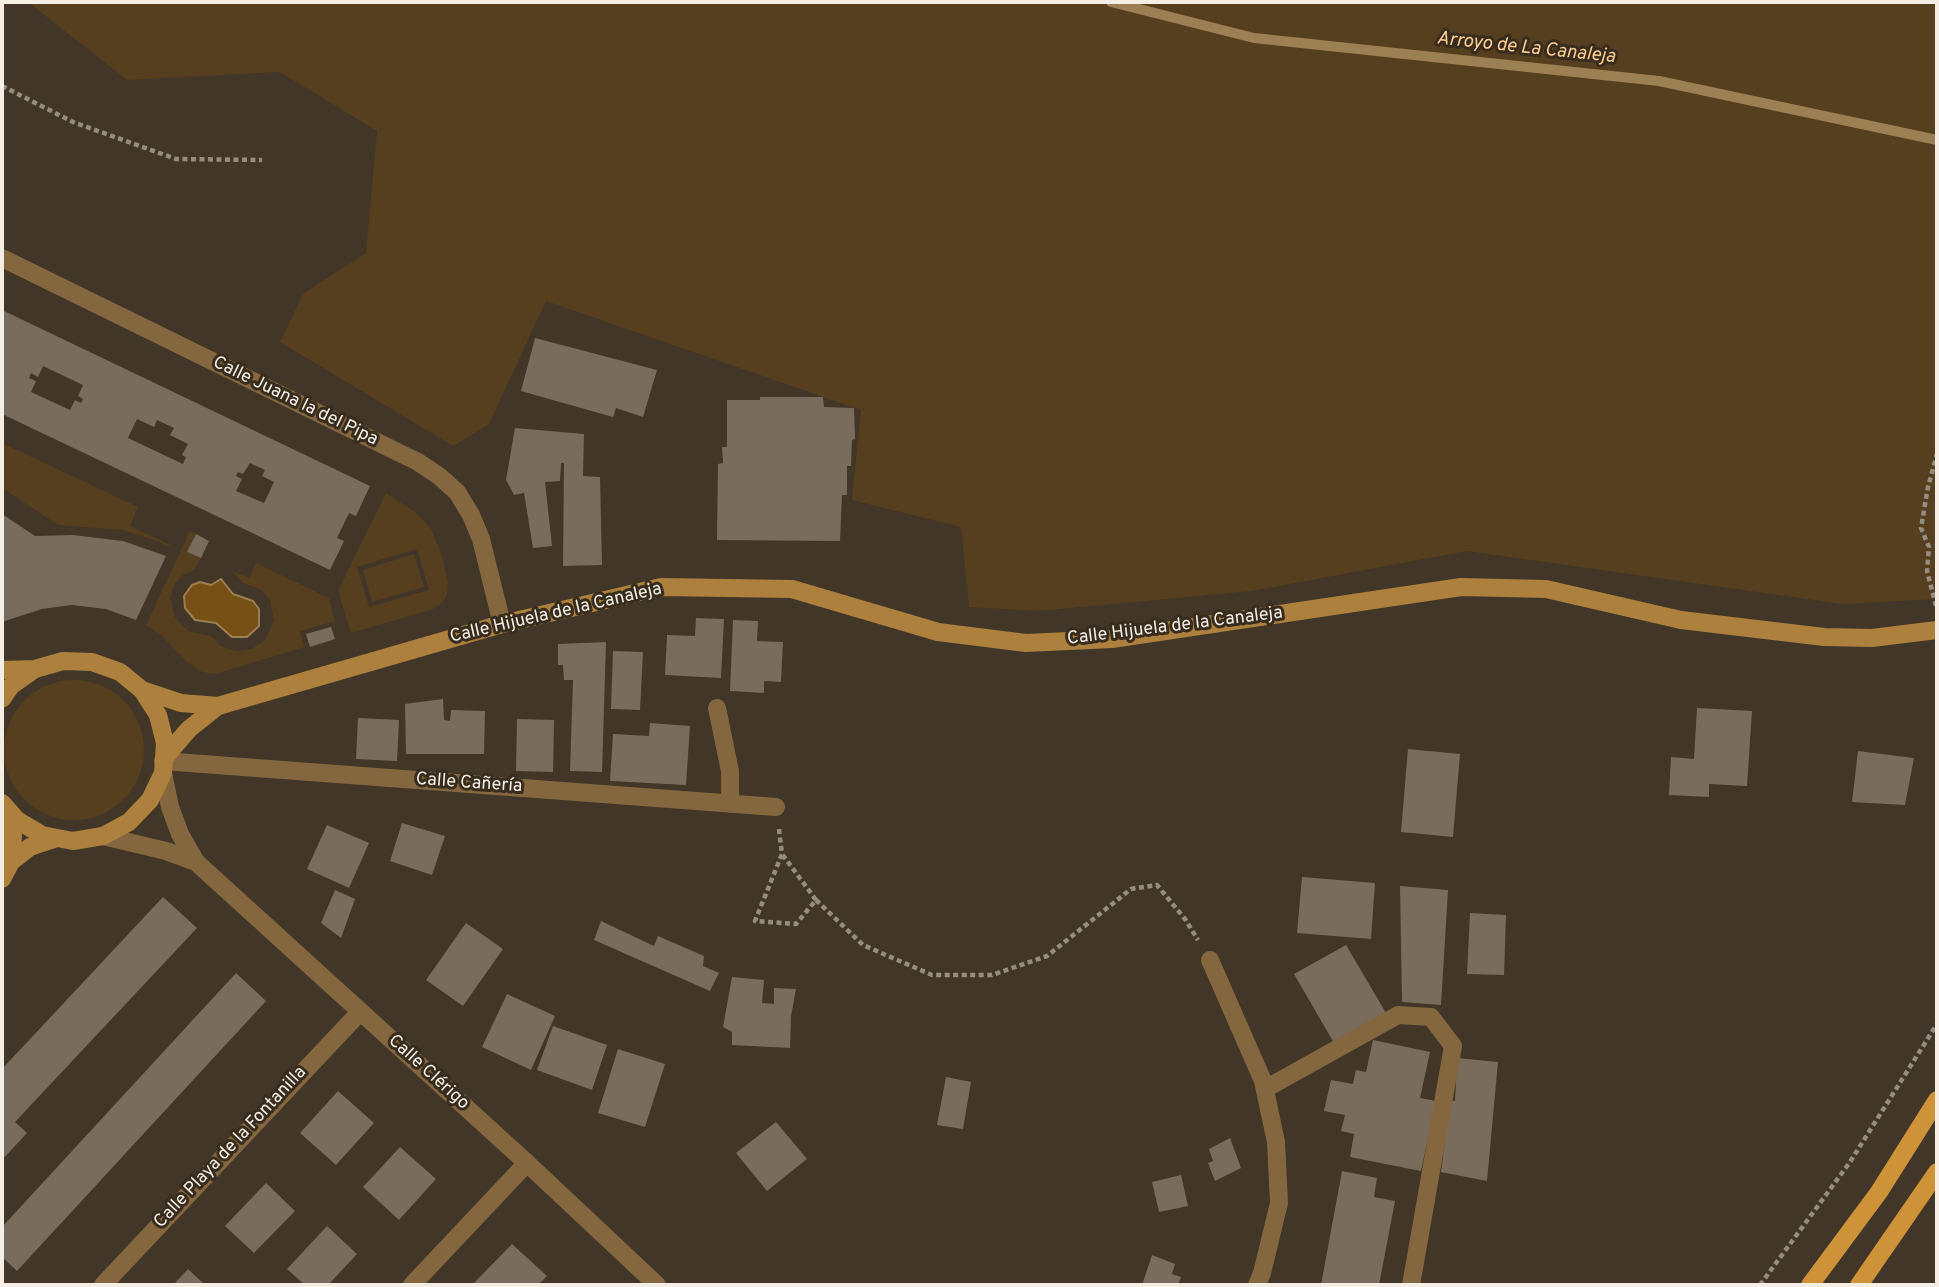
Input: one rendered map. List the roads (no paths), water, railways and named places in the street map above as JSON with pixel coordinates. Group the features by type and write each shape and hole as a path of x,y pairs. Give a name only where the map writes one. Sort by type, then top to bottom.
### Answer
{"main road":[{"path":"1810,1285 1878,1192 1937,1100"},
{"path":"1859,1285 1937,1172"}],"street":[{"name":"Calle Juana la del Pipa","path":"2,258 418,462 439,476 457,492 471,515 481,539 502,624"},
{"name":"Calle Hijuela de la Canaleja","path":"163,764 188,729 218,706 502,624 661,587 792,589 938,632 1026,643 1112,639 1461,587 1546,589 1681,620 1824,637 1872,638 1937,630"},
{"name":"Calle Hijuela de la Canaleja","path":"2,670 35,669 63,661 92,662 120,672 142,690 158,715 165,743 163,764 150,800 130,822 103,836 73,841 42,835 16,820 4,805"},
{"name":"Calle Hijuela de la Canaleja","path":"2,699 11,686 35,669"},
{"name":"Calle Hijuela de la Canaleja","path":"142,690 181,702 218,706"},
{"path":"717,708 730,771 730,804"},
{"name":"Calle Cañería","path":"163,764 775,807"},
{"name":"Calle Clérigo","path":"163,764 180,834 196,862 657,1285"},
{"path":"4,805 13,836 11,862"},
{"name":"Calle Clérigo","path":"103,836 166,851 196,862"},
{"path":"2,878 11,862 30,847 57,838"},
{"path":"1210,960 1265,1089 1276,1142 1279,1203 1257,1285"},
{"name":"Calle Playa de la Fontanilla","path":"103,1285 360,1012"},
{"path":"1265,1089 1398,1015 1431,1017 1452,1046 1411,1285"},
{"path":"412,1285 527,1163"}],"waterway":[{"name":"Arroyo de La Canaleja","path":"1111,2 1254,38 1659,81 1937,140"}]}
